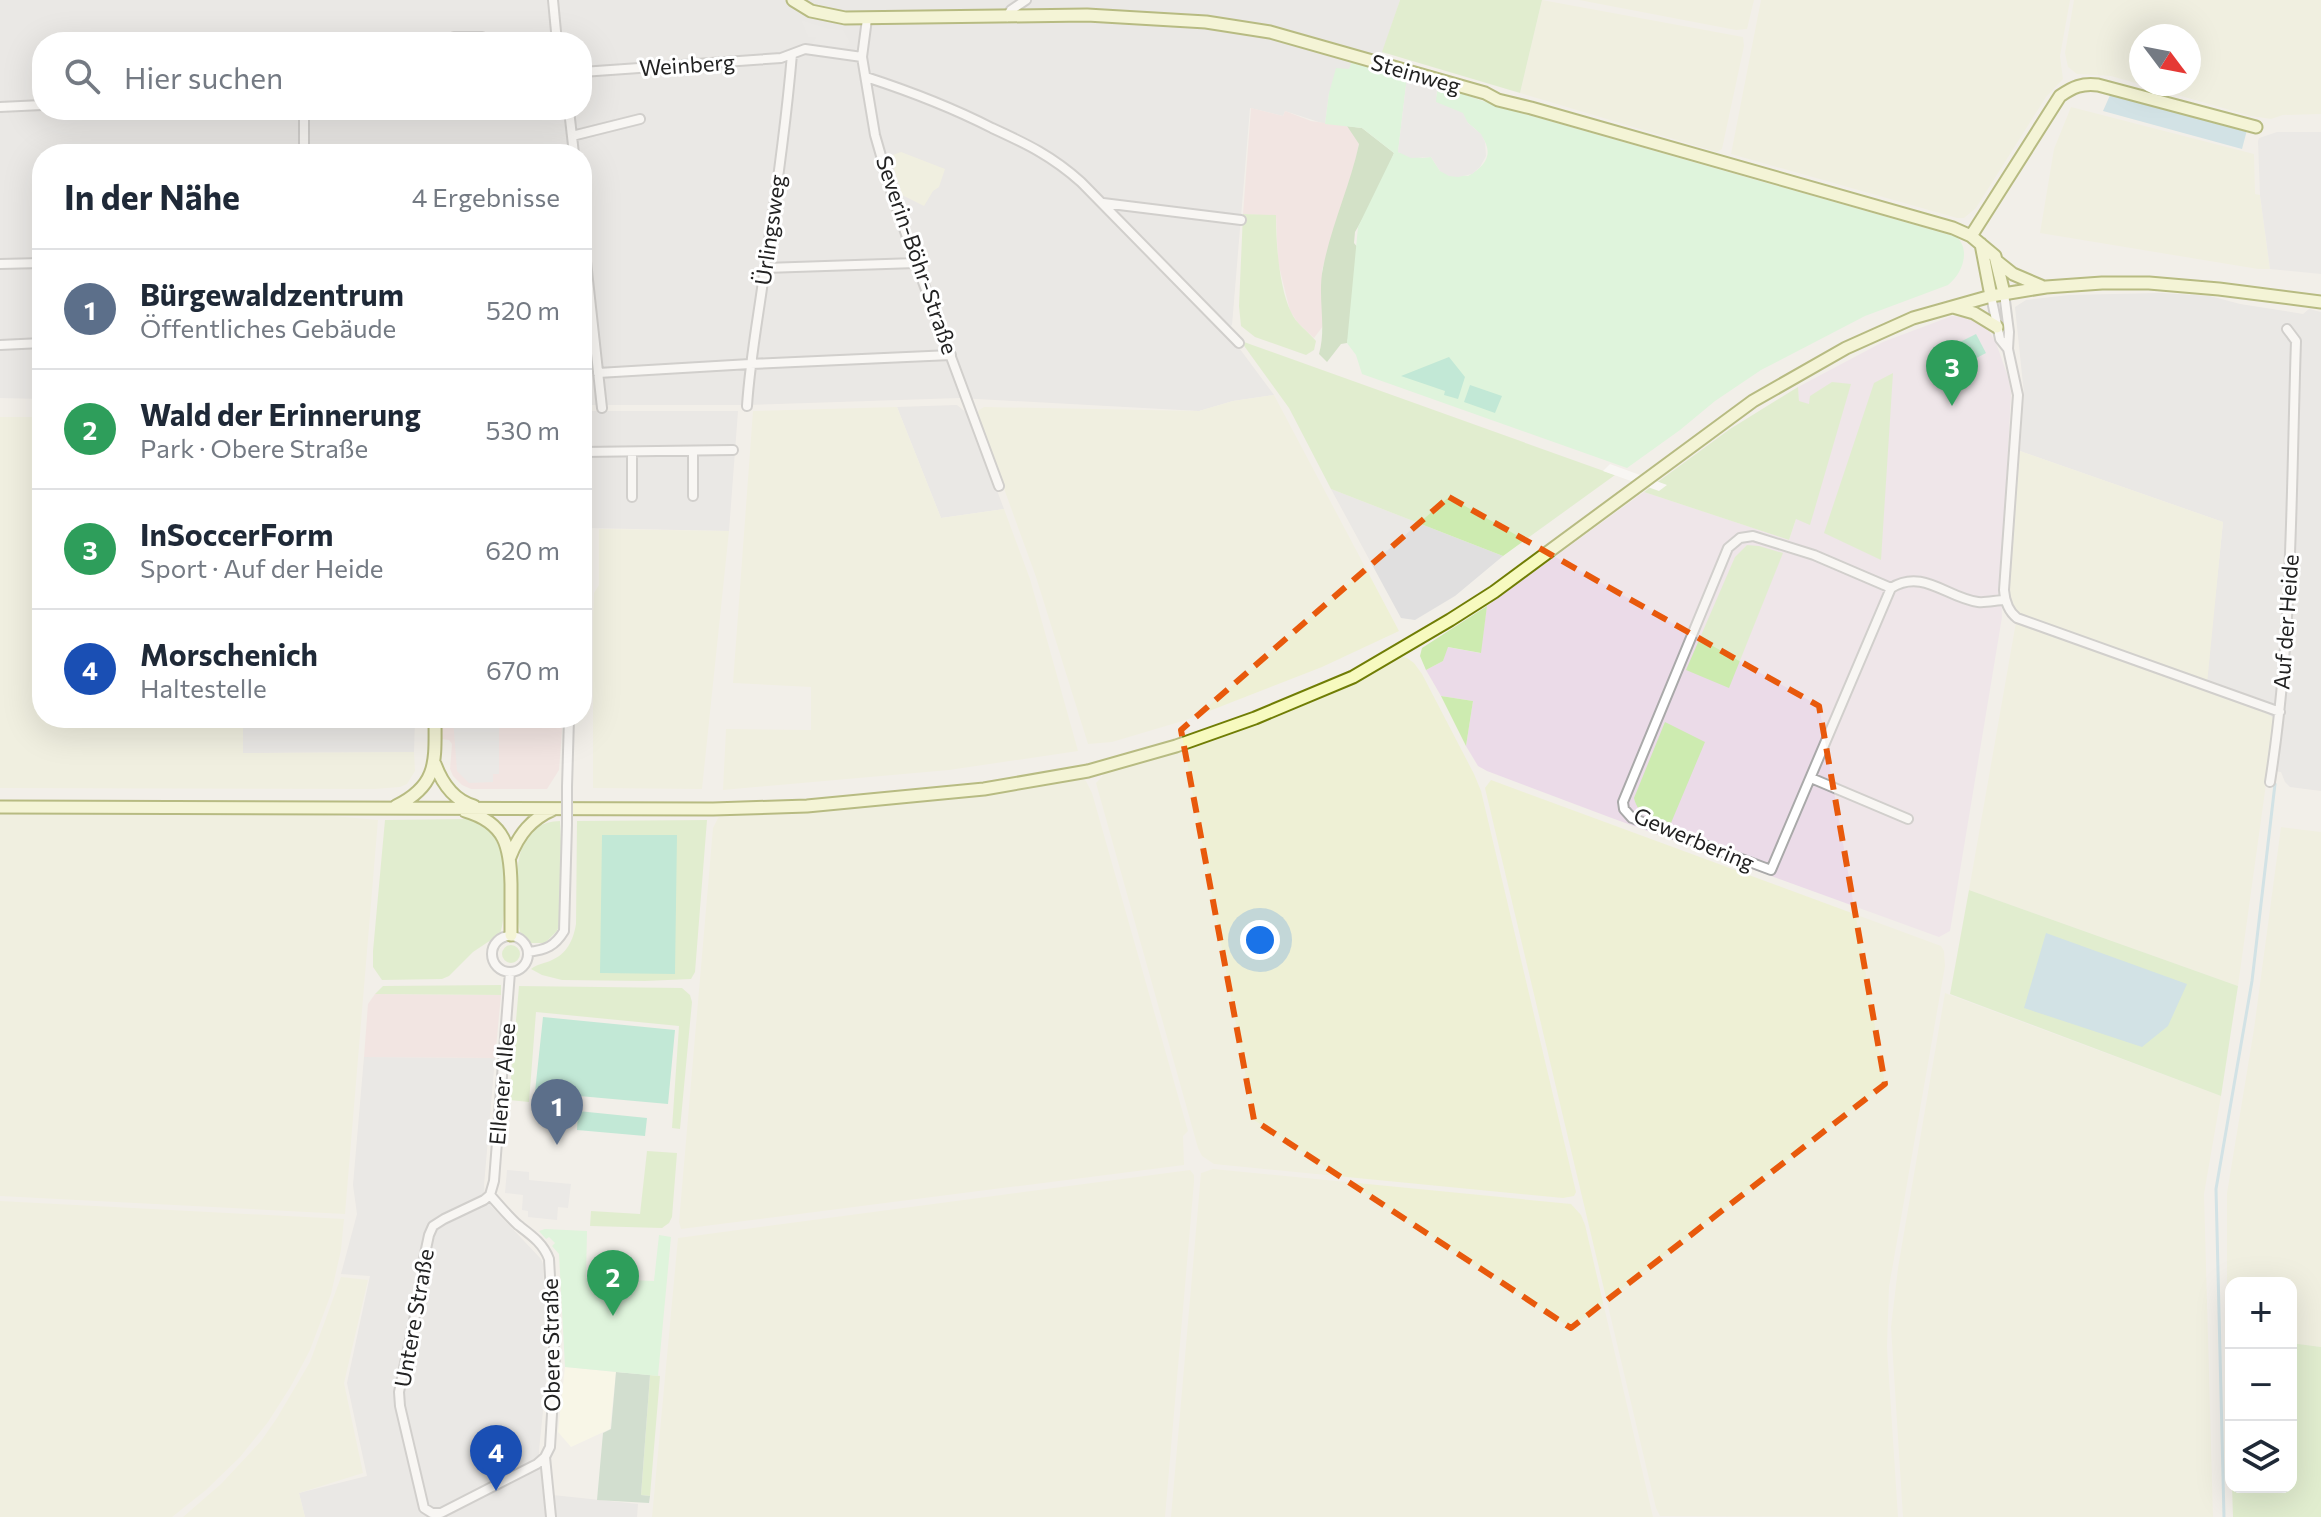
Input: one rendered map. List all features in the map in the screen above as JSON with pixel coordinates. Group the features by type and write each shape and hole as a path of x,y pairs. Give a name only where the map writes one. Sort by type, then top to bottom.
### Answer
{"main road":[{"name":"Steinweg","path":"793,0 811,11 845,18 1087,15 1206,22 1270,32 1485,93 1503,102 1953,228 1976,240 1998,262"},
{"path":"1991,296 1976,240 2060,96 2074,87 2098,85 2256,127"},
{"path":"1998,262 2023,279 2046,287"},
{"path":"1998,262 2004,293"},
{"path":"0,807 713,809 807,806 984,789 1088,771 1176,746 1255,718 1353,677 1494,592 1753,401 1846,348 1913,318 2004,293 2102,283 2149,283 2219,289 2321,302"},
{"path":"1952,307 1974,313 1997,327"},
{"path":"435,728 435,764 440,777 457,798 483,809"},
{"path":"392,808 419,791 435,764"},
{"path":"510,857 522,831 556,808"},
{"path":"457,809 487,821 507,843 511,935"}],"street":[{"path":"553,0 556,32"},
{"path":"1007,17 1026,0"},
{"name":"Severin-Böhr-Straße","path":"867,19 862,57 875,135 916,263 999,486"},
{"name":"Weinberg","path":"592,71 781,58 805,49 862,57"},
{"name":"Ürlingsweg","path":"747,406 792,54"},
{"path":"866,77 936,101 1044,153 1064,167 1239,343"},
{"path":"0,107 32,105"},
{"path":"572,136 640,119"},
{"path":"304,120 304,144"},
{"path":"570,120 573,144"},
{"path":"1102,203 1241,220"},
{"path":"0,264 32,263"},
{"path":"765,268 916,263"},
{"path":"1891,588 1906,580 1922,582 1978,602 2005,600 2018,395 2008,349 2004,293"},
{"path":"1991,296 2000,339 2008,349"},
{"path":"592,318 602,408"},
{"name":"Auf der Heide","path":"2005,600 2010,613 2017,618 2280,712 2291,558 2296,341 2287,329"},
{"path":"0,345 32,343"},
{"path":"598,373 951,355"},
{"path":"592,452 733,450"},
{"path":"693,451 693,496"},
{"path":"632,452 632,497"},
{"name":"Gewerbering","path":"1753,536 1814,555 1891,588 1771,870 1632,818 1624,809 1623,802 1728,548 1740,538 1753,536"},
{"path":"2270,782 2280,712"},
{"path":"528,952 546,949 558,942 564,931 569,728"},
{"path":"1811,778 1908,819"},
{"path":"511,935 523,941 528,952 523,967 510,972 497,967 492,953 498,940 511,935"},
{"name":"Ellener Allee","path":"490,1195 510,972"},
{"name":"Obere Straße","path":"490,1195 531,1233 546,1250 549,1259 555,1375 550,1447 545,1457 551,1517"},
{"name":"Untere Straße","path":"431,1515 424,1508 400,1406 399,1383 433,1226 490,1195"},
{"path":"431,1515 441,1513 545,1457"}],"highlighted area":[{"path":"1449,497 1819,706 1885,1084 1571,1328 1254,1120 1181,730"}],"shaded area":[{"path":"0,0 1400,0 1377,69 1353,61 1329,93 1325,124 1285,111 1283,116 1250,108 1232,325 1225,329 1274,395 1233,401 1199,411 959,398 746,405 592,405 592,144 32,144 32,399 0,398"},
{"path":"1542,0 1743,37 1744,46 1722,149 1717,152 1520,93"},
{"path":"1579,0 1754,0 1747,29 1736,30"},
{"path":"1761,0 2070,0 2060,56 2063,79 2046,97 1976,208 1964,218 1957,218 1731,154"},
{"path":"2074,0 2321,0 2321,114 2283,115 2271,119 2181,96 2201,96 2201,24 2129,24 2129,81 2111,76 2077,74 2068,67 2065,53"},
{"path":"801,20 843,30 850,42 844,48 812,44 816,38 808,37"},
{"path":"1407,77 1440,86 1436,102 1463,113 1468,123 1481,134 1486,156 1472,174 1449,176 1440,171 1431,157 1411,158 1398,152"},
{"path":"2071,107 2254,154 2255,194 2260,195 2270,269 2040,233 2054,149"},
{"path":"1251,108 1283,116 1285,111 1311,121 1347,126 1359,143 1353,174 1322,270 1323,326 1314,338 1290,311 1278,262 1276,216 1243,214"},
{"path":"2277,132 2321,132 2321,274 2270,269 2260,195 2258,141"},
{"path":"901,152 945,169 939,187 924,206 902,195 890,156"},
{"path":"2161,293 2210,296 2303,314 2309,309 2321,312 2321,791 2290,787 2281,772 2267,770 2275,719 2205,691 2223,522 2020,451 2024,394 2015,307 2026,300 2069,295"},
{"path":"1952,316 1971,318 1988,329 1996,343 2011,393 2002,617 1950,931 1939,937 1478,766 1466,746 1473,701 1441,696 1426,670 1443,661 1447,647 1480,653 1487,606 1644,492 1789,540 1803,499 1798,387 1883,342"},
{"path":"1274,395 1399,631 1322,667 1186,720 1112,742 1088,744 1036,577 977,414 979,410 984,407 1199,411 1233,401"},
{"path":"957,405 968,414 1004,509 941,518 897,407"},
{"path":"897,407 941,518 1004,509 1030,579 1078,751 949,770 723,790 726,729 811,730 811,687 733,683 753,411"},
{"path":"592,411 738,411 729,531 592,528"},
{"path":"0,417 32,417 32,728 243,728 243,753 414,752 415,771 407,784 400,787 0,788"},
{"path":"2020,451 2223,522 2207,684 2017,613 2010,603 2008,590"},
{"path":"1331,489 1503,556 1455,596 1415,620 1401,618"},
{"path":"599,529 729,531 702,789 593,788 593,619 594,593 599,585"},
{"path":"2016,622 2265,712 2275,719 2238,986 1969,890"},
{"path":"1397,656 1414,663 1422,674 1481,791 1576,1192 1574,1196 1563,1198 1214,1164 1202,1156 1198,1148 1096,783 1109,769 1198,745 1253,724"},
{"path":"243,728 415,728 414,752 243,753"},
{"path":"442,728 562,728 559,770 547,789 471,789 453,776 450,769 452,744 449,740 441,739"},
{"path":"454,728 499,728 499,774 493,774 493,782 469,783 457,771"},
{"path":"1075,776 1086,781 1092,793 1188,1131 1183,1136 1184,1165 681,1229 679,1222 713,828 718,818 724,814"},
{"path":"1491,780 1941,946 1944,951 1945,966 1889,1287 1887,1347 1898,1517 1660,1516 1485,788"},
{"path":"0,812 311,814 378,820 345,1214 0,1196"},
{"path":"2281,827 2321,832 2321,1347 2297,1344 2297,1277 2227,1277 2227,1193 2254,1029"},
{"path":"1945,993 2221,1096 2204,1194 2213,1517 1903,1517 1891,1327 1898,1268"},
{"path":"375,994 501,995 495,1058 364,1057 368,1004"},
{"path":"364,1057 495,1058 485,1196 543,1264 548,1362 539,1450 543,1494 638,1504 637,1517 305,1517 299,1493 367,1476 347,1383 370,1276 341,1274 357,1214 353,1185"},
{"path":"1213,1169 1571,1204 1585,1225 1653,1517 1171,1517 1201,1173"},
{"path":"507,1170 529,1172 529,1180 571,1184 568,1208 558,1207 557,1220 528,1217 528,1211 522,1210 523,1195 505,1193"},
{"path":"1190,1170 1194,1182 1165,1517 652,1517 678,1238"},
{"path":"0,1201 344,1219 331,1294 310,1350 291,1386 240,1457 172,1517 0,1517"},
{"path":"341,1277 368,1280 344,1383 363,1473 299,1493 305,1517 183,1517 221,1484 261,1441 277,1418 310,1362"},
{"path":"565,1367 616,1372 610,1429 571,1447 558,1432"},
{"path":"616,1372 650,1375 641,1495 650,1496 649,1503 597,1500 603,1433 611,1429"}],"green space":[{"path":"1400,0 1542,0 1520,93 1382,52"},
{"path":"1352,61 1407,77 1398,152 1431,157 1440,171 1468,176 1482,165 1487,155 1486,144 1480,134 1435,102 1440,86 1500,107 1957,237 1963,249 1963,262 1948,285 1865,316 1761,370 1627,468 1362,374 1356,355 1347,343 1358,227 1394,153 1362,128 1325,124 1336,68 1349,69"},
{"path":"1347,126 1362,128 1394,153 1381,187 1355,232 1354,243 1371,264 1360,281 1347,343 1341,344 1327,362 1319,354 1323,268 1359,144"},
{"path":"1243,214 1276,215 1279,265 1287,302 1296,320 1316,341 1314,350 1306,355 1255,337 1241,326"},
{"path":"1976,334 1986,353 1948,373 1938,353"},
{"path":"1244,342 1615,475 1503,556 1331,489 1289,408"},
{"path":"1449,357 1465,377 1458,399 1444,395 1445,391 1401,376"},
{"path":"1893,373 1881,560 1824,533 1874,383"},
{"path":"1832,382 1851,384 1810,525 1796,519 1789,540 1644,492 1730,429 1798,387 1799,401 1809,404 1810,396"},
{"path":"1470,385 1502,396 1495,413 1464,402"},
{"path":"1747,545 1783,553 1729,688 1686,670 1735,557"},
{"path":"1487,606 1481,653 1448,647 1443,661 1426,670 1420,656 1422,648"},
{"path":"1441,696 1473,701 1466,746"},
{"path":"1665,722 1705,742 1671,823 1643,813 1634,798"},
{"path":"467,819 488,830 500,849 505,884 500,934 442,979 382,980 373,967 373,951 385,820"},
{"path":"707,820 695,972 691,979 562,980 531,969 561,955 573,936 576,924 577,821"},
{"path":"560,821 560,924 545,943 530,943 520,932 518,922 519,858 531,832 543,824"},
{"path":"602,835 677,835 675,974 600,973"},
{"path":"1969,890 2238,986 2221,1096 1950,994"},
{"path":"511,945 520,954 511,963 502,954"},
{"path":"501,985 501,995 375,994 383,986"},
{"path":"519,986 682,988 690,995 692,1002 680,1129 672,1128 679,1026 536,1012 529,1102 509,1100"},
{"path":"543,1017 675,1030 668,1104 535,1092"},
{"path":"578,1111 647,1118 645,1136 577,1130"},
{"path":"647,1151 677,1153 669,1223 662,1228 590,1226 591,1211 640,1214"},
{"path":"539,1231 587,1231 586,1278 654,1281 659,1235 671,1237 658,1376 565,1367 559,1254 552,1246 555,1243"},
{"path":"2297,1344 2321,1347 2321,1517 2233,1517 2232,1493 2297,1493"},
{"path":"650,1375 660,1376 650,1496 641,1495"}],"water":[{"path":"2111,93 2247,130 2242,149 2103,111"},
{"path":"2046,933 2187,984 2168,1026 2142,1047 2024,1008"}],"pier":[{"path":"1610,464 1667,485 1659,491 1603,471"}],"waterway":[{"path":"2224,1517 2216,1189 2252,981 2275,784"}],"place":[{"name":"InSoccerForm","path":"1952,406"},
{"name":"Bürgewaldzentrum","path":"557,1145"},
{"name":"Wald der Erinnerung","path":"613,1316"},
{"name":"Morschenich","path":"496,1491"}]}
